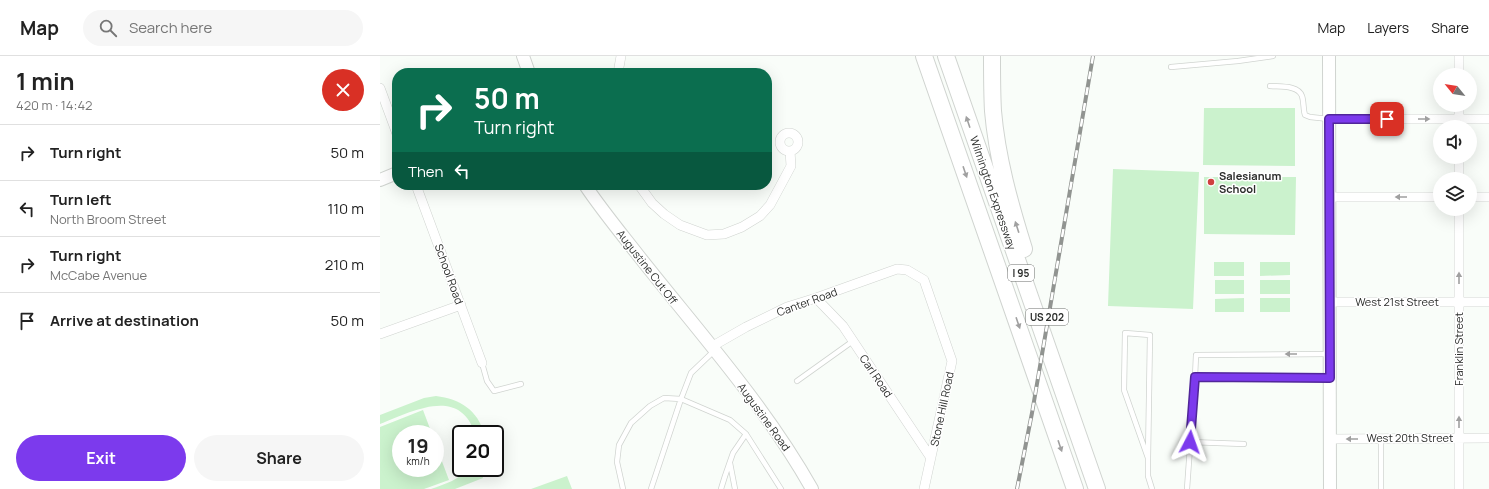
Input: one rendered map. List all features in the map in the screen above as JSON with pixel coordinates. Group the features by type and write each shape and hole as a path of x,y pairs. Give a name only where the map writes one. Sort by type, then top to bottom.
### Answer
{"highway":[{"name":"Wilmington Expressway","path":"924,56 1075,489"},
{"name":"Wilmington Expressway","path":"946,56 1097,489"},
{"name":"US 202","path":"992,56 993,111 997,142 1013,216 1106,489"},
{"path":"997,142 999,56"}],"street":[{"path":"619,68 621,56"},
{"path":"1329,56 1330,489"},
{"path":"1459,56 1459,68"},
{"path":"380,88 392,120"},
{"path":"1329,119 1433,122"},
{"path":"1477,121 1489,119"},
{"path":"643,190 652,203 664,214 680,225 707,235 724,234 742,228 760,216 770,205 791,166 790,151"},
{"path":"380,180 392,175"},
{"name":"School Road","path":"418,190 482,363"},
{"name":"Augustine Cut Off","path":"589,190 713,350"},
{"path":"1330,197 1433,197"},
{"path":"1477,197 1489,197"},
{"name":"Franklin Street","path":"1459,216 1459,489"},
{"name":"Canter Road","path":"713,350 746,327 787,306 816,298 896,269 907,270"},
{"name":"Stone Hill Road","path":"907,270 924,280 952,361 924,489"},
{"name":"Carl Road","path":"816,298 843,326 931,458"},
{"name":"West 21st Street","path":"1330,302 1489,302"},
{"path":"380,334 461,305"},
{"name":"Augustine Road","path":"713,350 750,396 787,449 812,489"},
{"name":"West 20th Street","path":"1330,439 1489,438"}],"lane":[{"path":"1171,67 1238,61 1272,56"},
{"path":"1270,86 1297,90 1302,96 1305,115 1329,119"},
{"path":"1148,458 1124,390 1125,333 1150,335 1148,476 1152,489"},
{"path":"797,381 853,340"},
{"path":"651,489 691,373 713,350"},
{"path":"1187,489 1196,355 1330,354"},
{"path":"482,363 487,381 494,391 521,384"},
{"path":"1195,377 1330,378"},
{"path":"623,489 617,462 619,445 630,423 650,406 664,398 681,399 730,420 746,434 781,489"},
{"path":"721,489 733,453 746,434"},
{"path":"1380,489 1381,439"},
{"path":"1190,442 1244,444"},
{"path":"730,461 735,489"}],"green space":[{"path":"1204,108 1295,108 1295,166 1203,165"},
{"path":"1113,169 1199,172 1193,309 1108,306"},
{"path":"1204,177 1296,177 1295,235 1204,234"},
{"path":"1214,262 1244,262 1244,276 1214,276"},
{"path":"1260,262 1290,262 1290,275 1260,276"},
{"path":"1215,280 1244,280 1244,294 1215,294"},
{"path":"1260,280 1290,280 1290,294 1260,294"},
{"path":"1244,298 1244,312 1215,312 1215,299"},
{"path":"1260,298 1290,298 1290,312 1260,312"},
{"path":"436,396 460,403 473,412 480,425 471,425 468,419 458,410 447,406 434,406 420,409 380,424 380,415 424,398"},
{"path":"423,410 429,425 392,425 392,477 444,477 444,467 449,480 424,489 380,489 380,427"},
{"path":"567,476 572,489 531,489"},
{"path":"459,477 483,478 455,489 431,489"}],"railway":[{"path":"1017,489 1032,413 1093,56"}],"place":[{"name":"Salesianum School","path":"1211,182"}],"route":[{"path":"1190,442 1195,377 1330,378 1329,119 1387,119"}]}
